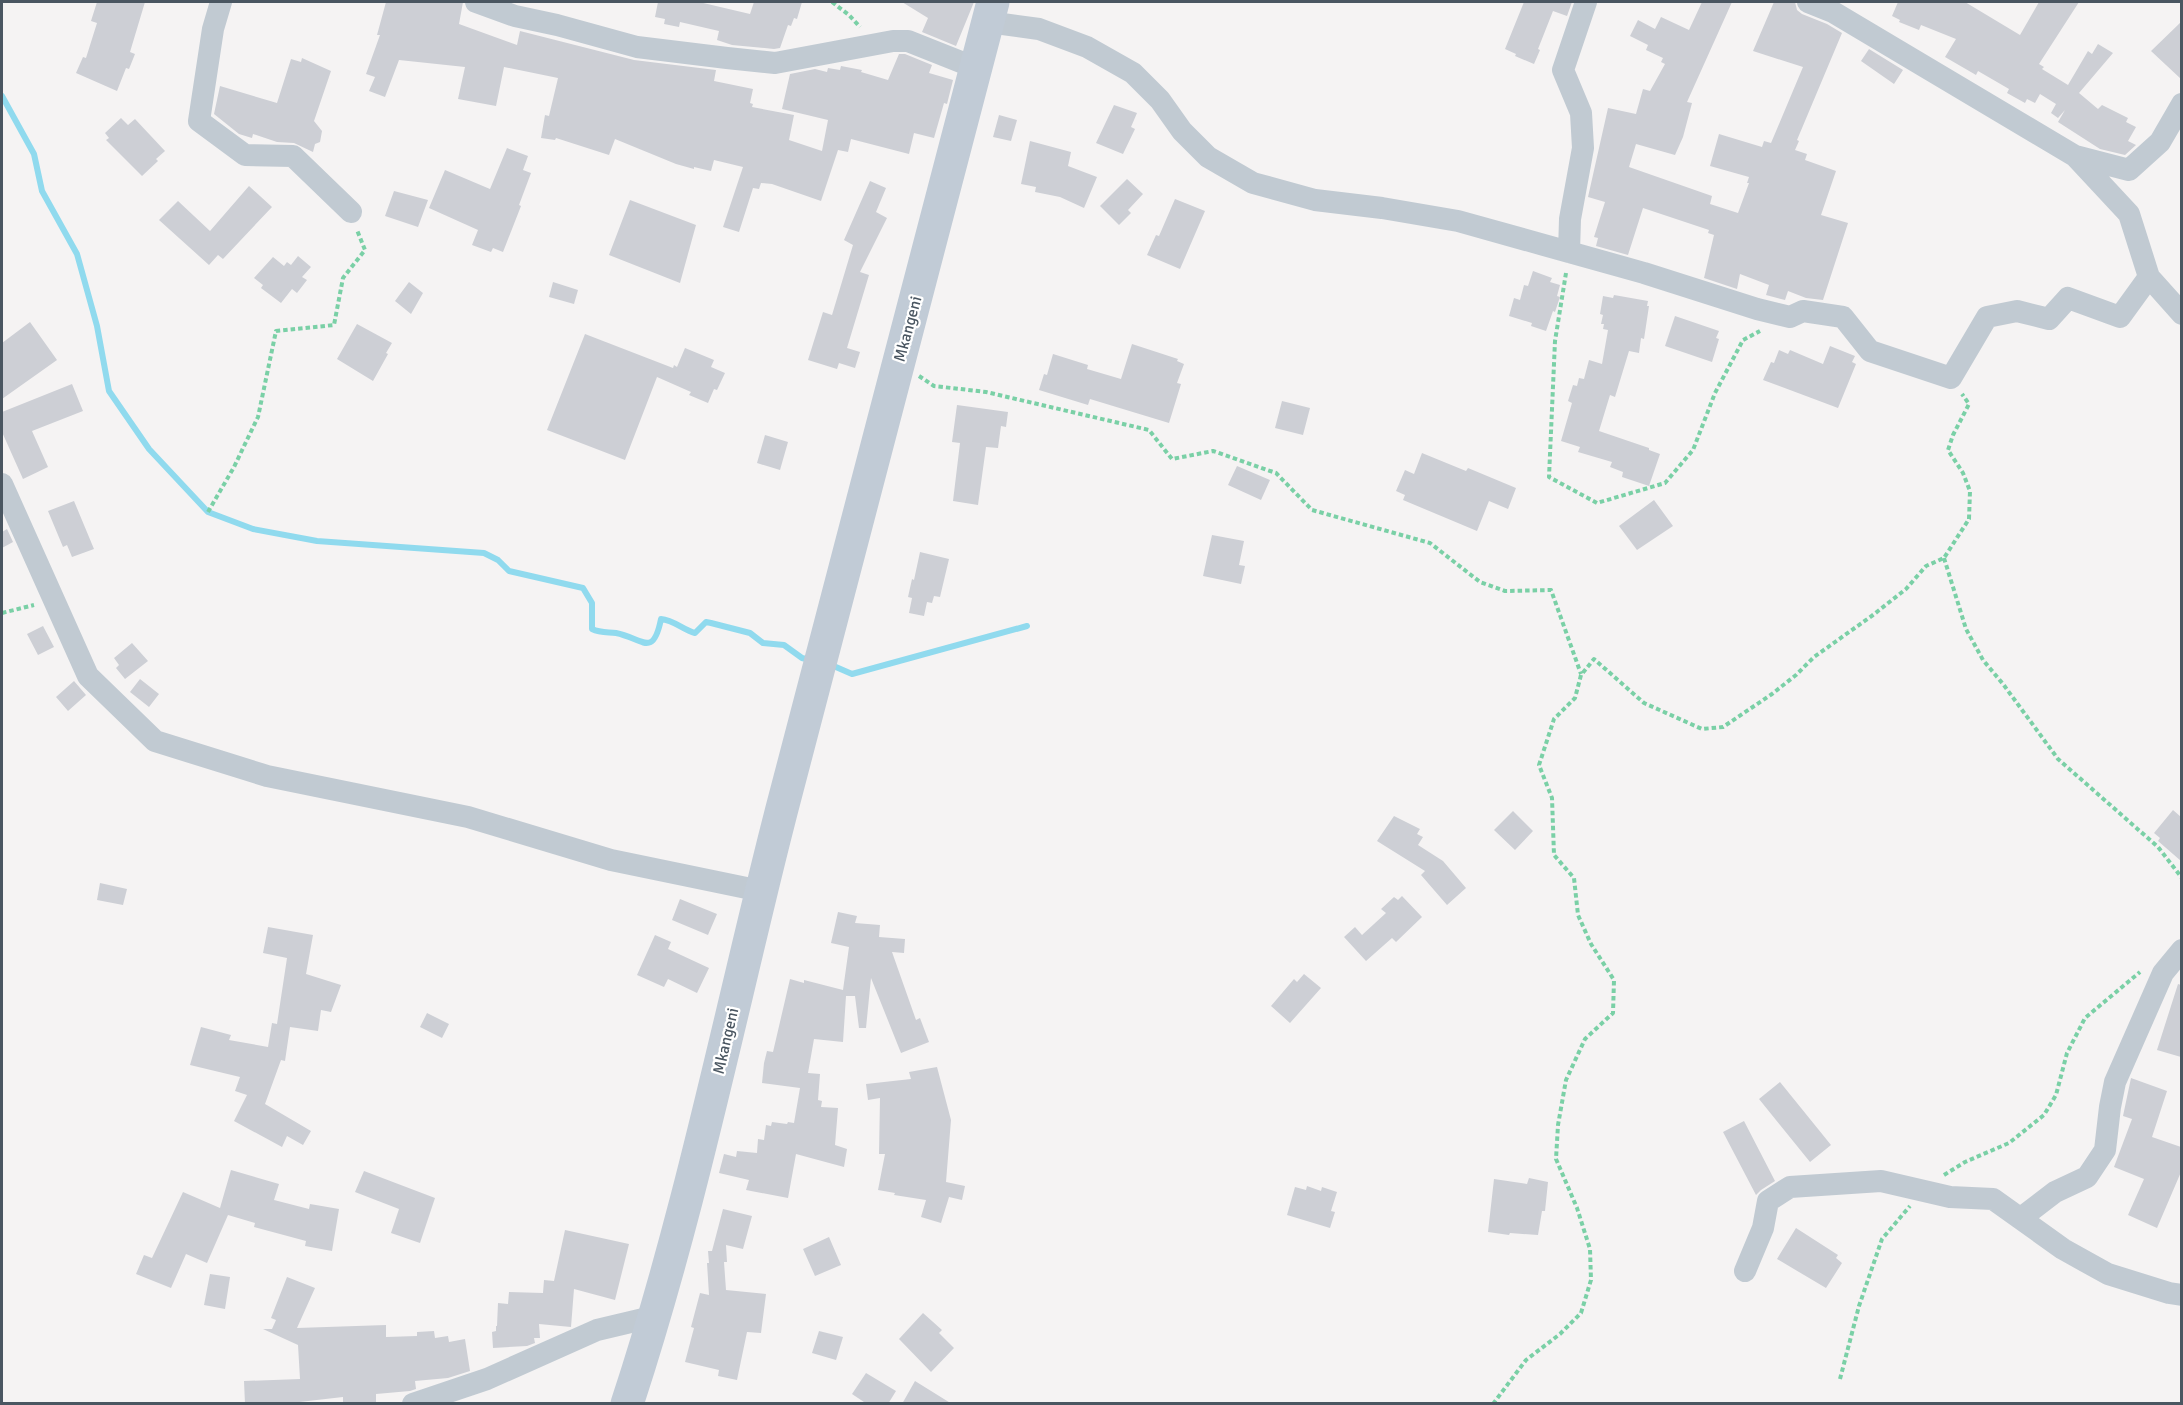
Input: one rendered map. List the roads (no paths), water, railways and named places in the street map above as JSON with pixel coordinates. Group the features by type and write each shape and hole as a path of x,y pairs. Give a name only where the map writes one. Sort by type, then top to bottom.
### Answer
{"street":[{"path":"221,2 213,29 199,121 245,155 293,156 351,212"},
{"path":"476,2 515,16 638,47 775,63 893,41 908,41 976,68"},
{"path":"1569,252 1570,219 1583,148 1581,113 1563,70 1586,2"},
{"path":"1808,2 1833,12 2075,156 2129,170 2160,142 2181,104"},
{"path":"991,12 1087,47 1133,74 1160,100 1182,131 1208,157 1253,183 1315,200 1382,208 1458,221 1790,317 1803,311 1843,317 1870,351 1951,378 1987,317 2017,311 2049,319 2068,298 2120,317 2149,277"},
{"name":"Mkangeni","path":"627,1404 656,1316 819,666 991,12"},
{"path":"2075,156 2129,214 2149,277 2181,314"},
{"path":"2,484 88,676 155,741 267,776 468,817 611,860 762,891"},
{"path":"2021,1218 2055,1192 2087,1177 2105,1150 2109,1107 2115,1082 2163,973 2177,956"},
{"path":"1745,1271 1763,1228 1768,1201 1790,1187 1881,1182 1950,1197 1993,1199 2063,1249 2108,1274 2169,1293 2181,1294"},
{"path":"413,1404 487,1379 597,1330 656,1316"}],"waterway":[{"path":"2,96 34,154 42,191 77,254 97,326 109,391 149,449 208,512 253,529 317,541 484,553 498,560 509,571 583,588 592,603 592,629 601,632 625,635 645,643 654,639 661,619 695,633 706,622 750,633 763,643 784,645 802,658 810,660"},
{"path":"829,664 852,674 1027,626"}]}
